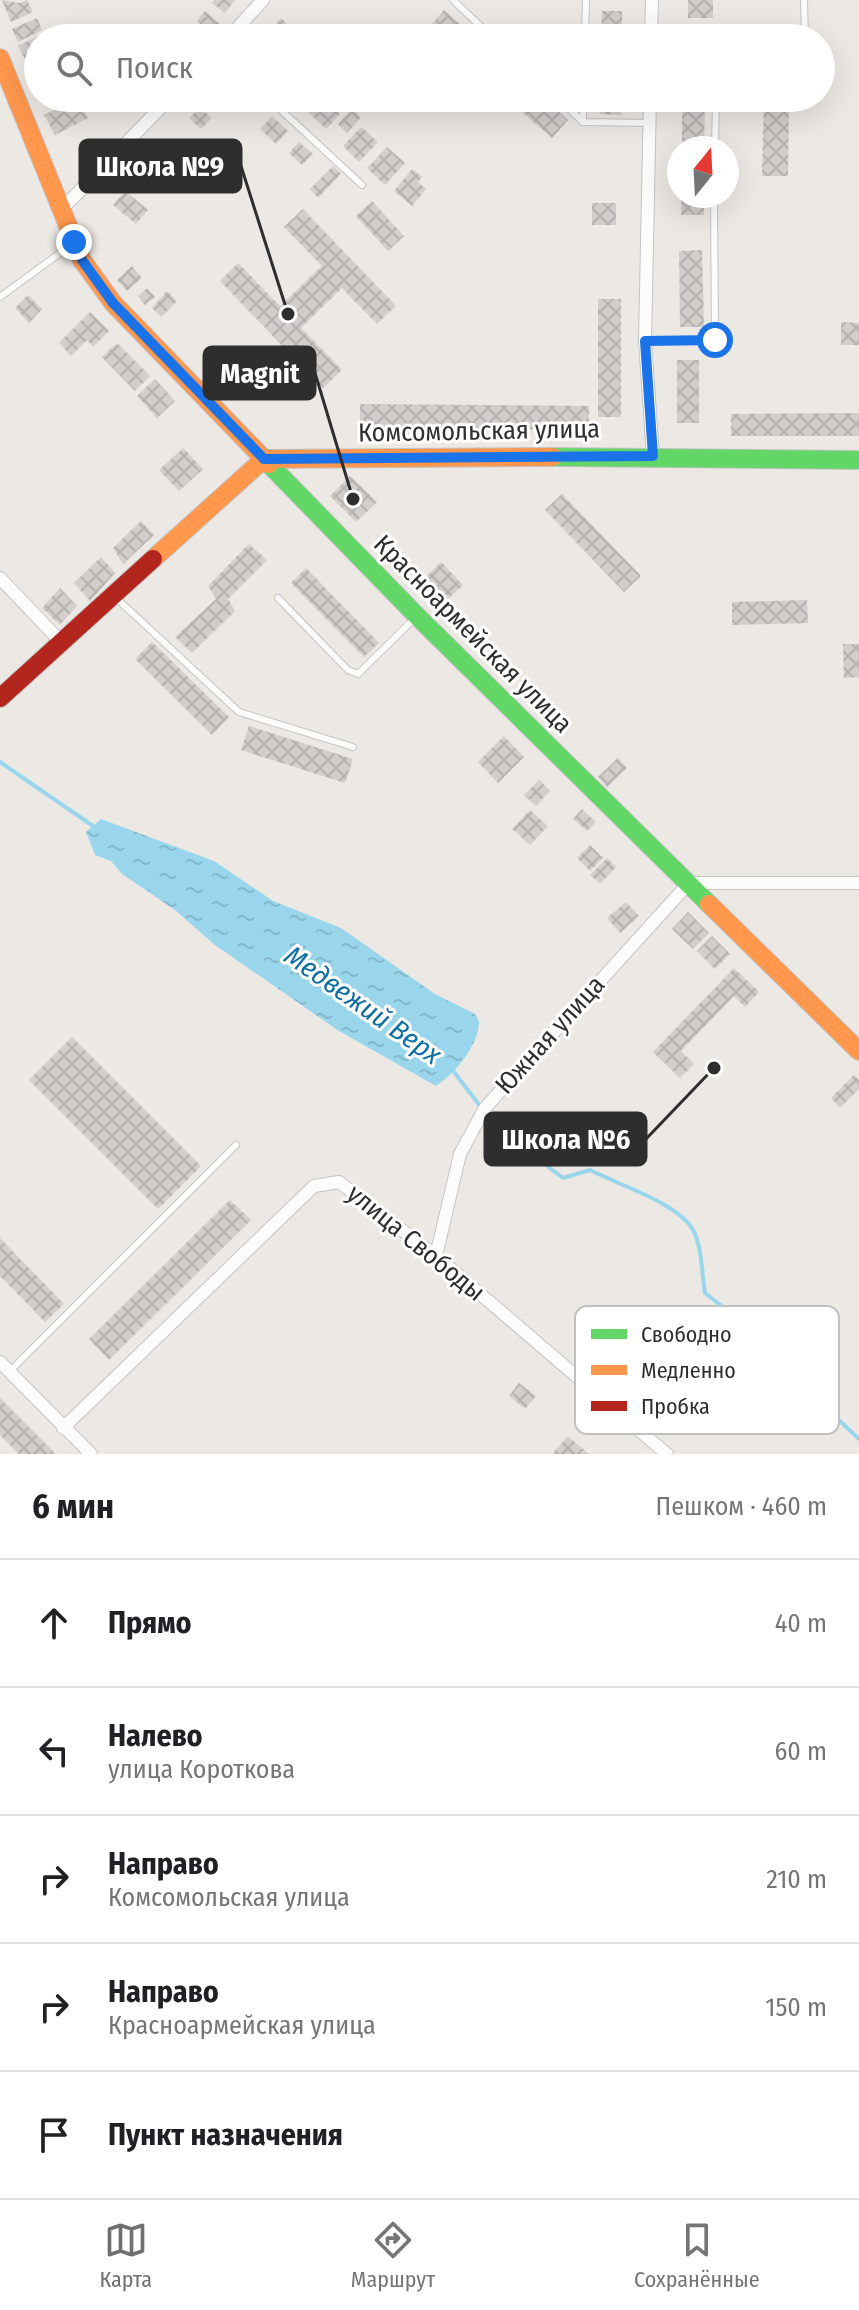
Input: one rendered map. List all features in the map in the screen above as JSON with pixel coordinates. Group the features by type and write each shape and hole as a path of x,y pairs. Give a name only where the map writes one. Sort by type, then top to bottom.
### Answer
{"main road":[{"name":"Красноармейская улица","path":"0,58 82,260 113,303 417,616 859,1051"},
{"name":"Комсомольская улица","path":"264,459 653,456 859,460"},
{"path":"0,698 264,459"}],"street":[{"path":"241,24 263,0"},
{"path":"652,0 652,24"},
{"path":"61,210 156,112"},
{"path":"650,112 645,341 653,456"},
{"path":"0,578 62,643"},
{"path":"689,883 859,883"},
{"name":"Южная улица","path":"436,1256 460,1154 485,1108 689,883"},
{"name":"улица Свободы","path":"63,1428 314,1186 339,1182 436,1256 575,1375"},
{"path":"5,1367 91,1454"},
{"name":"улица Свободы","path":"644,1434 667,1454"}],"lane":[{"path":"453,0 478,24"},
{"path":"585,24 586,0"},
{"path":"804,0 804,24"},
{"path":"283,112 362,185"},
{"path":"573,112 583,122 650,123"},
{"path":"583,112 583,122"},
{"path":"715,136 716,112"},
{"path":"645,341 715,340 714,208"},
{"path":"0,297 74,242"},
{"path":"114,596 239,712 353,747"},
{"path":"278,598 348,670 358,674 417,616"},
{"path":"5,1367 236,1145"}],"water":[{"path":"101,819 214,861 273,901 341,928 435,994 475,1014 479,1021 478,1030 471,1048 451,1074 436,1086 339,1031 215,945 175,910 122,874 111,861 95,855 86,832"}],"building":[{"path":"2,0 19,3 27,0 33,12 11,22"},
{"path":"214,0 235,0 225,13 212,3"},
{"path":"688,0 713,0 713,18 688,18"},
{"path":"444,10 460,24 432,24"},
{"path":"205,11 220,24 200,24 197,21"},
{"path":"602,11 622,11 622,24 602,24"},
{"path":"37,18 40,24 24,24 24,39 18,42 12,29"},
{"path":"24,43 24,57 18,46"},
{"path":"50,112 85,112 88,118 55,135 44,115"},
{"path":"195,112 205,112 212,118 201,129 189,118"},
{"path":"308,112 340,114 326,129"},
{"path":"349,112 355,112 361,117 347,133 338,124"},
{"path":"522,112 559,112 568,120 552,138"},
{"path":"600,112 621,112 621,115"},
{"path":"682,112 705,112 704,136 682,136"},
{"path":"764,112 789,112 788,176 762,176"},
{"path":"272,116 288,131 276,144 260,129"},
{"path":"361,127 378,142 359,162 343,146"},
{"path":"299,142 313,154 302,165 289,153"},
{"path":"387,147 405,163 385,185 367,168"},
{"path":"333,166 341,174 318,198 310,189"},
{"path":"412,169 422,177 418,182 426,189 412,206 394,191"},
{"path":"125,191 148,210 136,224 113,205"},
{"path":"372,201 404,236 388,251 356,216"},
{"path":"592,203 616,203 616,225 592,225"},
{"path":"681,208 704,208 704,215 681,215"},
{"path":"303,209 396,306 377,324 342,288 301,328 342,370 323,388 220,281 238,263 280,306 322,266 284,227"},
{"path":"702,250 704,327 680,327 679,251"},
{"path":"132,266 142,278 127,291 117,280"},
{"path":"147,288 155,297 145,305 138,296"},
{"path":"167,291 177,301 161,317 152,308"},
{"path":"28,295 42,309 29,323 15,308"},
{"path":"598,299 621,299 621,417 598,417"},
{"path":"90,312 109,331 93,347 87,340 71,356 59,343"},
{"path":"841,322 859,323 859,345 841,345"},
{"path":"117,343 150,376 135,391 102,357"},
{"path":"677,360 699,360 699,423 677,423"},
{"path":"155,379 175,401 157,418 137,396"},
{"path":"360,404 589,406 589,430 360,428"},
{"path":"859,413 859,436 731,436 731,414"},
{"path":"183,448 203,469 179,491 159,470"},
{"path":"350,476 377,502 356,522 330,496"},
{"path":"562,494 641,576 624,592 545,510"},
{"path":"141,521 154,535 123,564 113,548"},
{"path":"249,544 267,560 228,599 235,611 192,653 175,637 216,599 208,586"},
{"path":"101,557 115,573 90,601 74,583"},
{"path":"441,562 463,585 447,600 425,578"},
{"path":"306,568 379,643 364,657 291,583"},
{"path":"60,588 77,606 60,625 42,608"},
{"path":"807,600 808,623 732,625 732,602"},
{"path":"152,642 229,717 212,735 135,659"},
{"path":"843,644 859,644 859,677 844,678"},
{"path":"249,726 353,759 345,783 241,750"},
{"path":"504,736 524,757 498,783 478,762"},
{"path":"618,758 627,768 607,787 598,777"},
{"path":"539,780 550,791 536,806 524,795"},
{"path":"582,809 596,822 587,831 573,819"},
{"path":"530,810 548,826 530,845 512,829"},
{"path":"590,845 603,858 590,871 577,858"},
{"path":"607,858 616,867 600,884 590,875"},
{"path":"626,902 639,916 620,933 607,918"},
{"path":"688,912 709,933 693,949 672,929"},
{"path":"712,936 730,954 715,969 697,951"},
{"path":"734,968 759,992 745,1007 734,996 681,1051 694,1064 680,1078 653,1052"},
{"path":"72,1037 201,1166 158,1209 29,1080"},
{"path":"854,1075 859,1080 859,1089 840,1108 831,1098"},
{"path":"230,1200 251,1220 109,1360 89,1339"},
{"path":"0,1238 64,1304 45,1322 0,1276"},
{"path":"519,1383 536,1396 525,1409 509,1396"},
{"path":"0,1398 56,1454 19,1454 0,1435"},
{"path":"568,1436 589,1454 552,1454"}],"waterway":[{"name":"Медвежий Верх","path":"0,762 93,826"},
{"name":"Медвежий Верх","path":"451,1068 497,1128 563,1178 590,1170 675,1211 693,1230 705,1293 722,1306"},
{"name":"Медвежий Верх","path":"839,1420 859,1439"}],"traffic: fast":[{"path":"553,457 859,460"},
{"path":"269,464 417,616 709,904"}],"traffic: slow":[{"path":"0,58 82,260 113,303 269,464"},
{"path":"153,559 264,459 553,457"},
{"path":"709,904 859,1051"}],"traffic: jam":[{"path":"0,698 153,559"}],"place":[{"name":"Школа №9","path":"288,314"},
{"name":"Magnit","path":"353,499"},
{"name":"Школа №6","path":"714,1068"}],"route":[{"path":"74,242 82,260 113,303 264,459 653,456 645,341 715,340"}]}
